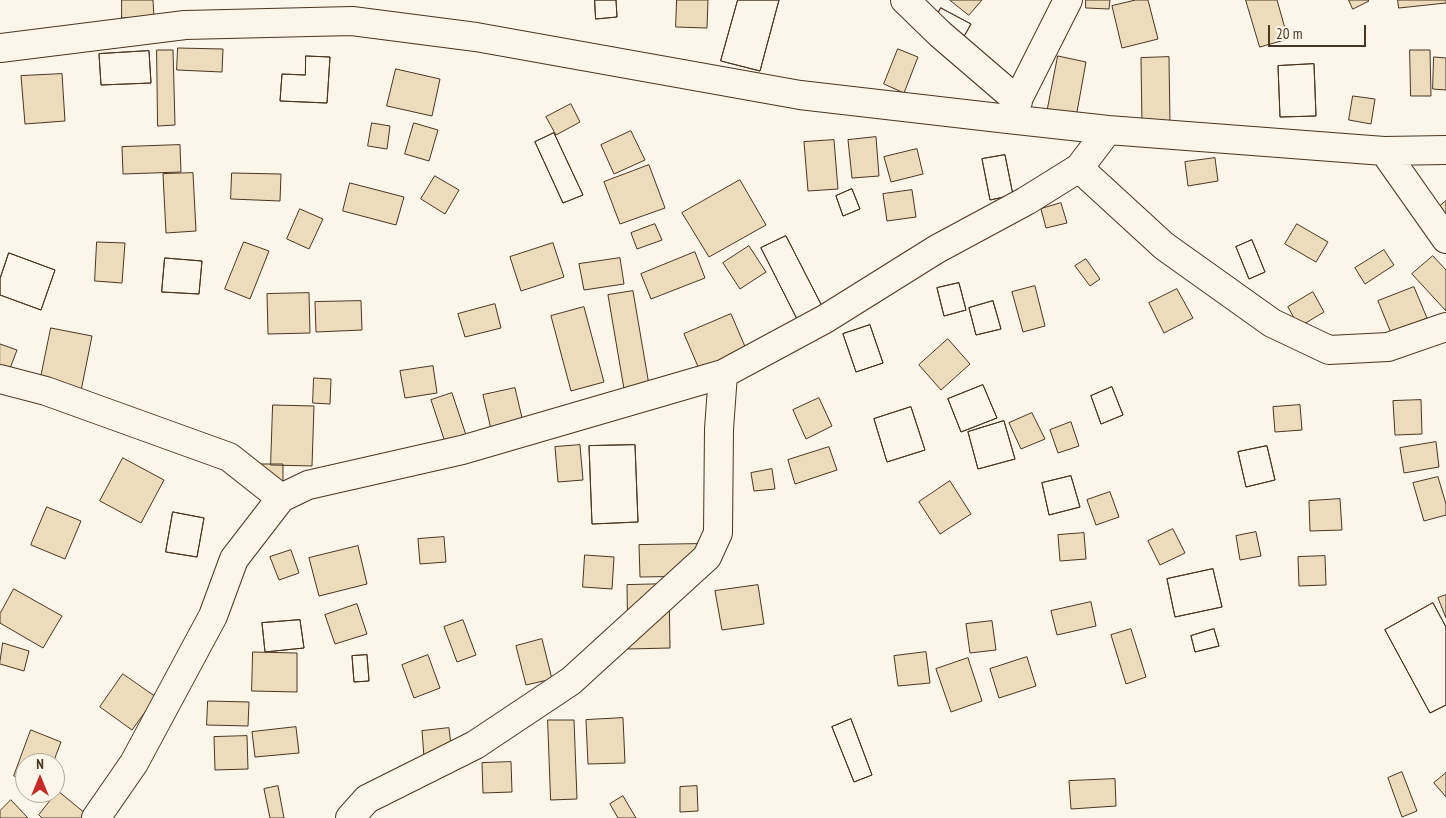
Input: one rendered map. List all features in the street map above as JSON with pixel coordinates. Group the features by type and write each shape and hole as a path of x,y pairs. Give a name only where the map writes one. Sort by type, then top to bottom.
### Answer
{"street":[{"path":"905,0 1013,110"},
{"path":"1013,110 1068,0"},
{"path":"0,48 185,25 352,21 476,37 800,94 1013,110 1108,130 1384,151 1446,150"},
{"path":"96,818 134,763 213,616 234,559 281,498 308,486 462,450 723,374 825,319 937,249 1026,201 1079,168 1108,130"},
{"path":"1384,151 1446,240"},
{"path":"1079,168 1164,246 1272,323 1330,350 1388,347 1446,327"},
{"path":"350,818 367,799 475,745 571,682 708,556 718,533 719,429 723,374"},
{"path":"0,379 46,391 229,457 281,498"}],"building":[{"path":"122,0 153,0 154,17 122,18"},
{"path":"595,0 616,0 617,17 596,19"},
{"path":"595,0 616,0 617,17 596,19"},
{"path":"677,0 708,0 707,28 676,27"},
{"path":"738,0 779,0 760,71 721,61"},
{"path":"738,0 779,0 760,71 721,61"},
{"path":"950,0 982,0 969,15"},
{"path":"1086,0 1110,0 1109,9 1086,8"},
{"path":"1136,0 1148,0 1158,39 1122,48 1112,6"},
{"path":"1246,0 1277,0 1288,39 1260,47"},
{"path":"1349,0 1368,0 1369,1 1353,9"},
{"path":"1398,0 1446,0 1446,3 1399,8"},
{"path":"941,8 971,24 962,40 932,25"},
{"path":"941,8 971,24 962,40 932,25"},
{"path":"178,48 223,49 222,72 177,70"},
{"path":"898,49 918,57 904,93 884,84"},
{"path":"157,50 173,50 175,125 158,126"},
{"path":"1410,50 1430,50 1431,96 1411,96"},
{"path":"149,51 151,83 101,85 99,54"},
{"path":"149,51 151,83 101,85 99,54"},
{"path":"306,56 330,57 327,103 280,101 282,74 305,75"},
{"path":"306,56 330,57 327,103 280,101 282,74 305,75"},
{"path":"1058,56 1086,62 1075,123 1046,118"},
{"path":"1169,57 1170,125 1142,126 1141,58"},
{"path":"1434,57 1446,58 1446,90 1433,89"},
{"path":"1314,64 1316,116 1280,117 1278,66"},
{"path":"1314,64 1316,116 1280,117 1278,66"},
{"path":"396,69 440,79 432,116 387,106"},
{"path":"62,74 65,121 25,124 21,76"},
{"path":"1353,96 1375,99 1371,124 1349,120"},
{"path":"571,104 580,122 556,135 546,117"},
{"path":"372,123 390,126 387,149 368,146"},
{"path":"414,123 438,130 429,161 405,154"},
{"path":"631,131 645,160 614,174 601,145"},
{"path":"554,133 583,195 563,203 535,142"},
{"path":"554,133 583,195 563,203 535,142"},
{"path":"876,137 879,176 852,178 848,140"},
{"path":"834,140 838,189 808,191 804,142"},
{"path":"180,145 181,172 123,174 122,147"},
{"path":"917,149 923,174 891,182 884,157"},
{"path":"1005,155 1013,195 990,200 982,159"},
{"path":"1005,155 1013,195 990,200 982,159"},
{"path":"1215,158 1218,181 1188,186 1185,162"},
{"path":"649,165 665,208 620,224 604,182"},
{"path":"193,173 196,231 166,233 163,174"},
{"path":"232,173 281,174 280,201 231,199"},
{"path":"435,176 459,190 445,214 421,199"},
{"path":"740,180 766,225 709,257 682,213"},
{"path":"350,183 404,197 396,225 343,211"},
{"path":"852,189 860,209 843,216 836,196"},
{"path":"852,189 860,209 843,216 836,196"},
{"path":"912,190 916,217 887,221 883,194"},
{"path":"1446,201 1446,224 1435,210"},
{"path":"1061,203 1067,223 1046,228 1041,209"},
{"path":"300,209 323,219 309,249 287,239"},
{"path":"655,224 662,240 637,249 631,233"},
{"path":"1297,224 1328,242 1316,262 1285,244"},
{"path":"786,236 824,310 799,323 761,248"},
{"path":"786,236 824,310 799,323 761,248"},
{"path":"1252,240 1265,272 1249,279 1236,247"},
{"path":"1252,240 1265,272 1249,279 1236,247"},
{"path":"97,242 125,243 122,283 95,281"},
{"path":"244,242 269,251 250,299 225,289"},
{"path":"553,243 564,277 521,291 510,257"},
{"path":"749,246 766,272 740,289 723,263"},
{"path":"1384,250 1394,265 1365,284 1355,268"},
{"path":"695,252 705,278 651,299 641,274"},
{"path":"9,253 55,270 41,310 0,295 0,279"},
{"path":"9,253 55,270 41,310 0,295 0,279"},
{"path":"1433,256 1446,270 1446,311 1412,274"},
{"path":"165,258 202,261 199,294 162,292"},
{"path":"165,258 202,261 199,294 162,292"},
{"path":"620,258 624,284 584,290 579,264"},
{"path":"1086,259 1100,279 1090,286 1075,266"},
{"path":"959,283 966,310 944,316 937,288"},
{"path":"959,283 966,310 944,316 937,288"},
{"path":"1035,286 1045,326 1023,332 1012,292"},
{"path":"1414,287 1427,318 1391,333 1378,301"},
{"path":"1177,289 1193,318 1164,333 1149,303"},
{"path":"633,291 649,385 624,389 608,295"},
{"path":"1313,292 1324,312 1299,327 1288,307"},
{"path":"309,293 310,333 268,334 267,294"},
{"path":"361,301 362,330 316,332 315,302"},
{"path":"993,301 1001,329 976,335 969,308"},
{"path":"993,301 1001,329 976,335 969,308"},
{"path":"495,304 501,328 465,337 458,314"},
{"path":"584,307 604,382 571,391 551,316"},
{"path":"731,314 753,365 706,385 684,334"},
{"path":"870,325 883,363 856,372 843,334"},
{"path":"870,325 883,363 856,372 843,334"},
{"path":"51,328 92,336 80,396 39,387"},
{"path":"948,339 970,364 941,390 919,365"},
{"path":"0,344 17,350 3,387 0,386"},
{"path":"433,366 437,393 405,398 400,371"},
{"path":"314,378 331,379 330,404 313,403"},
{"path":"983,385 997,418 961,432 948,399"},
{"path":"983,385 997,418 961,432 948,399"},
{"path":"1112,387 1123,415 1101,424 1091,396"},
{"path":"1112,387 1123,415 1101,424 1091,396"},
{"path":"515,388 523,422 491,429 483,395"},
{"path":"452,393 468,441 447,448 431,400"},
{"path":"819,398 832,426 806,439 793,410"},
{"path":"1421,400 1422,434 1395,435 1393,401"},
{"path":"273,405 314,406 312,466 271,465"},
{"path":"1300,405 1302,430 1275,432 1273,407"},
{"path":"911,407 925,450 887,462 874,419"},
{"path":"911,407 925,450 887,462 874,419"},
{"path":"1032,413 1045,439 1021,449 1009,423"},
{"path":"1004,421 1015,459 978,469 968,432"},
{"path":"1004,421 1015,459 978,469 968,432"},
{"path":"1071,422 1079,446 1058,453 1050,430"},
{"path":"1436,442 1439,467 1404,473 1400,448"},
{"path":"580,445 583,480 558,482 555,447"},
{"path":"635,445 638,522 592,524 589,446"},
{"path":"635,445 638,522 592,524 589,446"},
{"path":"1267,446 1275,480 1246,487 1238,452"},
{"path":"1267,446 1275,480 1246,487 1238,452"},
{"path":"829,447 837,470 795,484 788,460"},
{"path":"123,458 164,480 141,523 100,501"},
{"path":"254,464 283,464 283,484"},
{"path":"772,469 775,489 754,491 751,473"},
{"path":"1071,476 1080,507 1049,515 1042,483"},
{"path":"1071,476 1080,507 1049,515 1042,483"},
{"path":"1438,477 1446,504 1446,515 1424,521 1413,483"},
{"path":"950,481 971,514 940,534 919,502"},
{"path":"1110,492 1119,517 1096,525 1087,500"},
{"path":"1340,499 1342,530 1310,531 1309,501"},
{"path":"47,507 81,521 65,559 31,545"},
{"path":"173,512 204,518 197,557 166,552"},
{"path":"173,512 204,518 197,557 166,552"},
{"path":"1173,529 1185,553 1160,565 1148,541"},
{"path":"1256,532 1261,556 1240,560 1236,536"},
{"path":"1084,533 1086,559 1060,561 1058,535"},
{"path":"444,537 446,562 420,564 418,539"},
{"path":"698,544 698,576 640,577 639,545"},
{"path":"358,546 367,584 319,596 309,558"},
{"path":"291,550 299,573 279,580 270,557"},
{"path":"585,555 614,557 612,589 583,587"},
{"path":"1325,556 1326,585 1299,586 1298,557"},
{"path":"1213,569 1222,607 1175,617 1167,579"},
{"path":"1213,569 1222,607 1175,617 1167,579"},
{"path":"669,584 670,648 628,649 627,585"},
{"path":"758,585 764,624 722,630 715,591"},
{"path":"14,589 62,616 43,648 0,623 0,614"},
{"path":"1446,595 1446,618 1438,598"},
{"path":"1091,602 1096,626 1057,635 1051,611"},
{"path":"1433,603 1446,627 1446,705 1430,713 1385,630"},
{"path":"1433,603 1446,627 1446,705 1430,713 1385,630"},
{"path":"357,604 367,634 335,644 325,615"},
{"path":"300,620 304,648 265,652 262,623"},
{"path":"300,620 304,648 265,652 262,623"},
{"path":"463,620 476,655 457,662 444,627"},
{"path":"992,621 996,650 970,653 966,624"},
{"path":"1131,629 1146,677 1126,684 1111,635"},
{"path":"1214,629 1219,646 1195,652 1191,636"},
{"path":"1214,629 1219,646 1195,652 1191,636"},
{"path":"542,639 552,679 526,685 516,646"},
{"path":"3,643 29,651 24,671 0,664"},
{"path":"253,652 297,653 297,692 252,691"},
{"path":"926,652 930,683 898,686 894,656"},
{"path":"367,655 369,681 354,682 352,656"},
{"path":"367,655 369,681 354,682 352,656"},
{"path":"428,655 440,688 414,698 402,665"},
{"path":"1027,657 1036,686 999,698 990,669"},
{"path":"968,658 982,701 951,712 936,669"},
{"path":"123,674 156,697 132,730 100,707"},
{"path":"208,701 249,702 248,726 207,725"},
{"path":"623,718 625,763 588,764 586,720"},
{"path":"851,719 872,775 854,782 832,727"},
{"path":"851,719 872,775 854,782 832,727"},
{"path":"548,720 574,720 577,799 551,800"},
{"path":"296,727 299,753 255,757 252,732"},
{"path":"449,728 452,754 424,757 422,731"},
{"path":"31,730 61,742 57,753 22,753"},
{"path":"247,736 248,769 215,770 214,737"},
{"path":"511,762 512,792 483,793 482,763"},
{"path":"1402,772 1417,811 1402,817 1388,778"},
{"path":"1446,773 1446,797 1434,783"},
{"path":"1115,779 1116,806 1071,809 1069,781"},
{"path":"278,786 284,818 270,818 264,789"},
{"path":"697,786 698,811 680,812 680,787"},
{"path":"623,796 636,818 618,818 610,804"},
{"path":"65,797 91,818 42,818 39,815 48,803 65,803"},
{"path":"11,800 28,818 0,818 0,811"}]}
